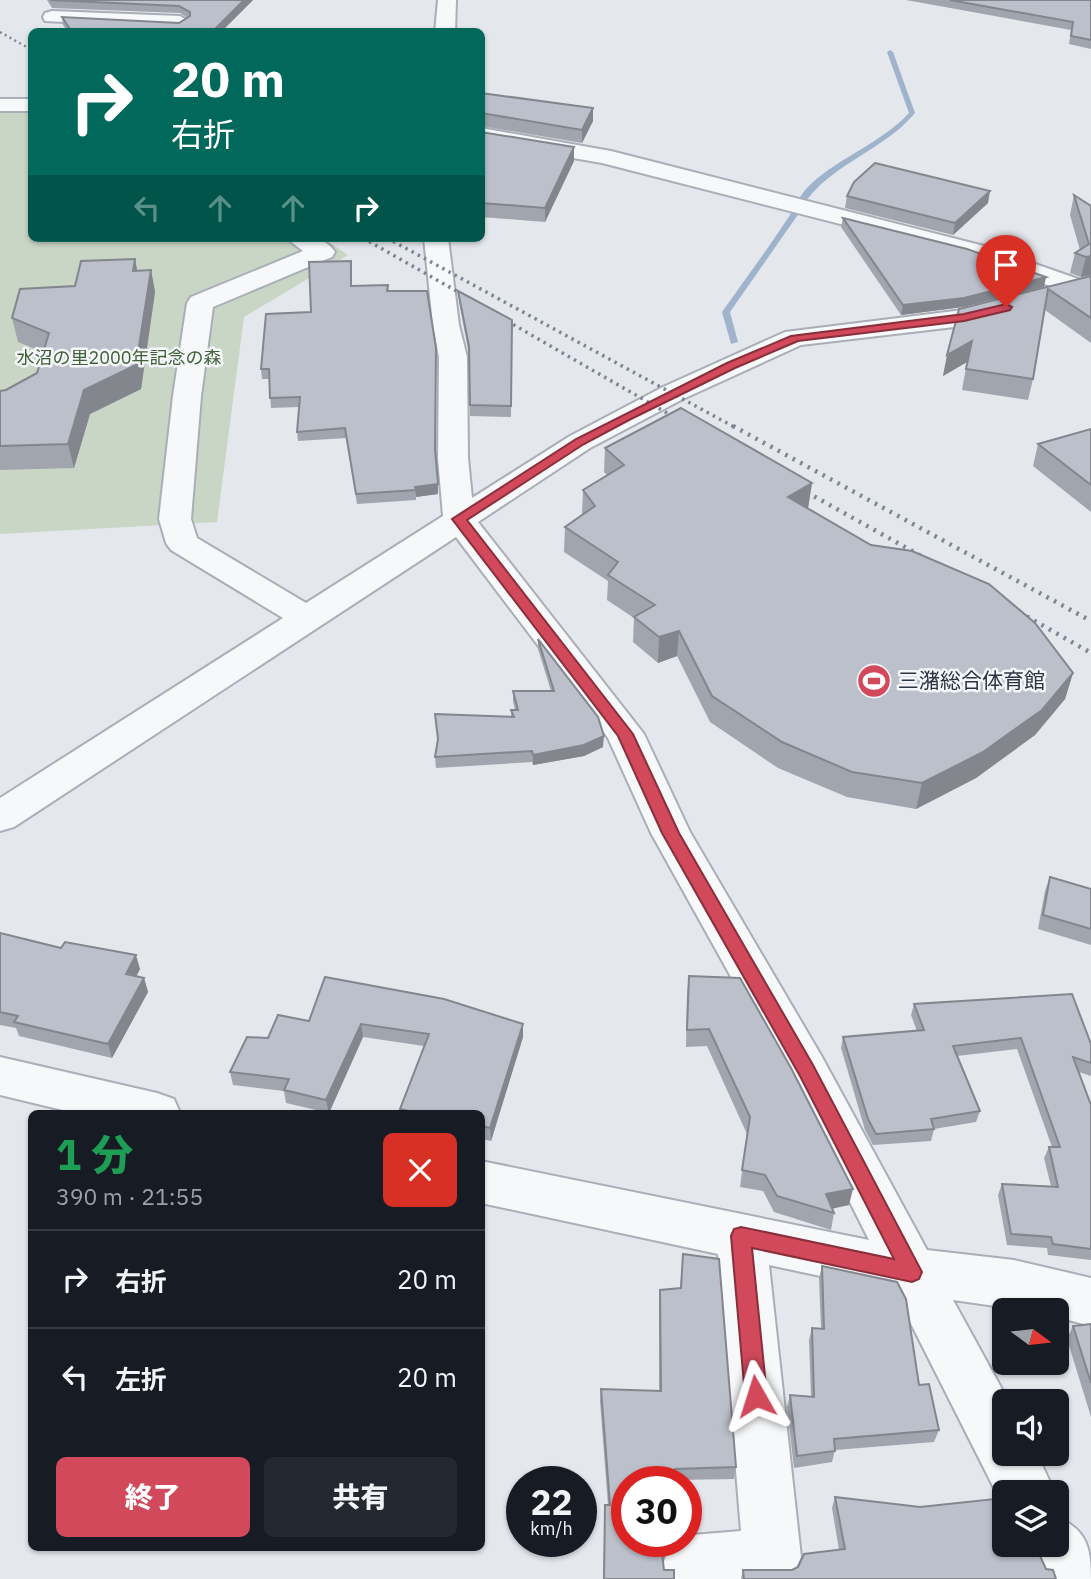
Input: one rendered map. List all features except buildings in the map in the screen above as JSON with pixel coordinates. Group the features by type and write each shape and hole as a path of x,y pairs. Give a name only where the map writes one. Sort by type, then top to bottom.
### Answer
{"street":[{"path":"445,28 447,0"},
{"path":"55,16 180,22"},
{"path":"0,105 28,105"},
{"path":"485,136 603,156 975,251 1084,286"},
{"path":"305,242 323,252 200,303 187,396 175,519 182,543 306,618"},
{"path":"436,242 446,325 453,357 453,458 459,519 625,734 671,833 806,1070 992,1426"},
{"path":"0,817 592,435 673,393 795,338 964,317 1084,286"},
{"path":"0,1076 144,1110"},
{"path":"485,1183 912,1272 1014,1283 1091,1302"},
{"path":"693,1579 692,1563 772,1557 741,1236"},
{"path":"1061,1557 1073,1579"}],"green space":[{"name":"水沼の里2000年記念の森","path":"0,106 28,106 28,242 329,242 348,255 244,317 217,522 0,534"}],"waterway":[{"path":"734,342 726,312 793,216 801,199 813,185 883,140 912,113 890,52"}],"railway":[{"path":"0,32 28,48"},
{"path":"370,242 474,301"},
{"path":"394,242 736,428"},
{"path":"495,314 686,424"},
{"path":"733,426 1091,621"},
{"path":"792,484 930,561"},
{"path":"1012,608 1091,653"}],"place":[{"name":"三潴総合体育館","path":"874,681"}],"route":[{"path":"756,1396 741,1236 912,1272 806,1070 671,833 625,734 459,519 580,442 627,416 795,338 964,317 1006,307"}]}
